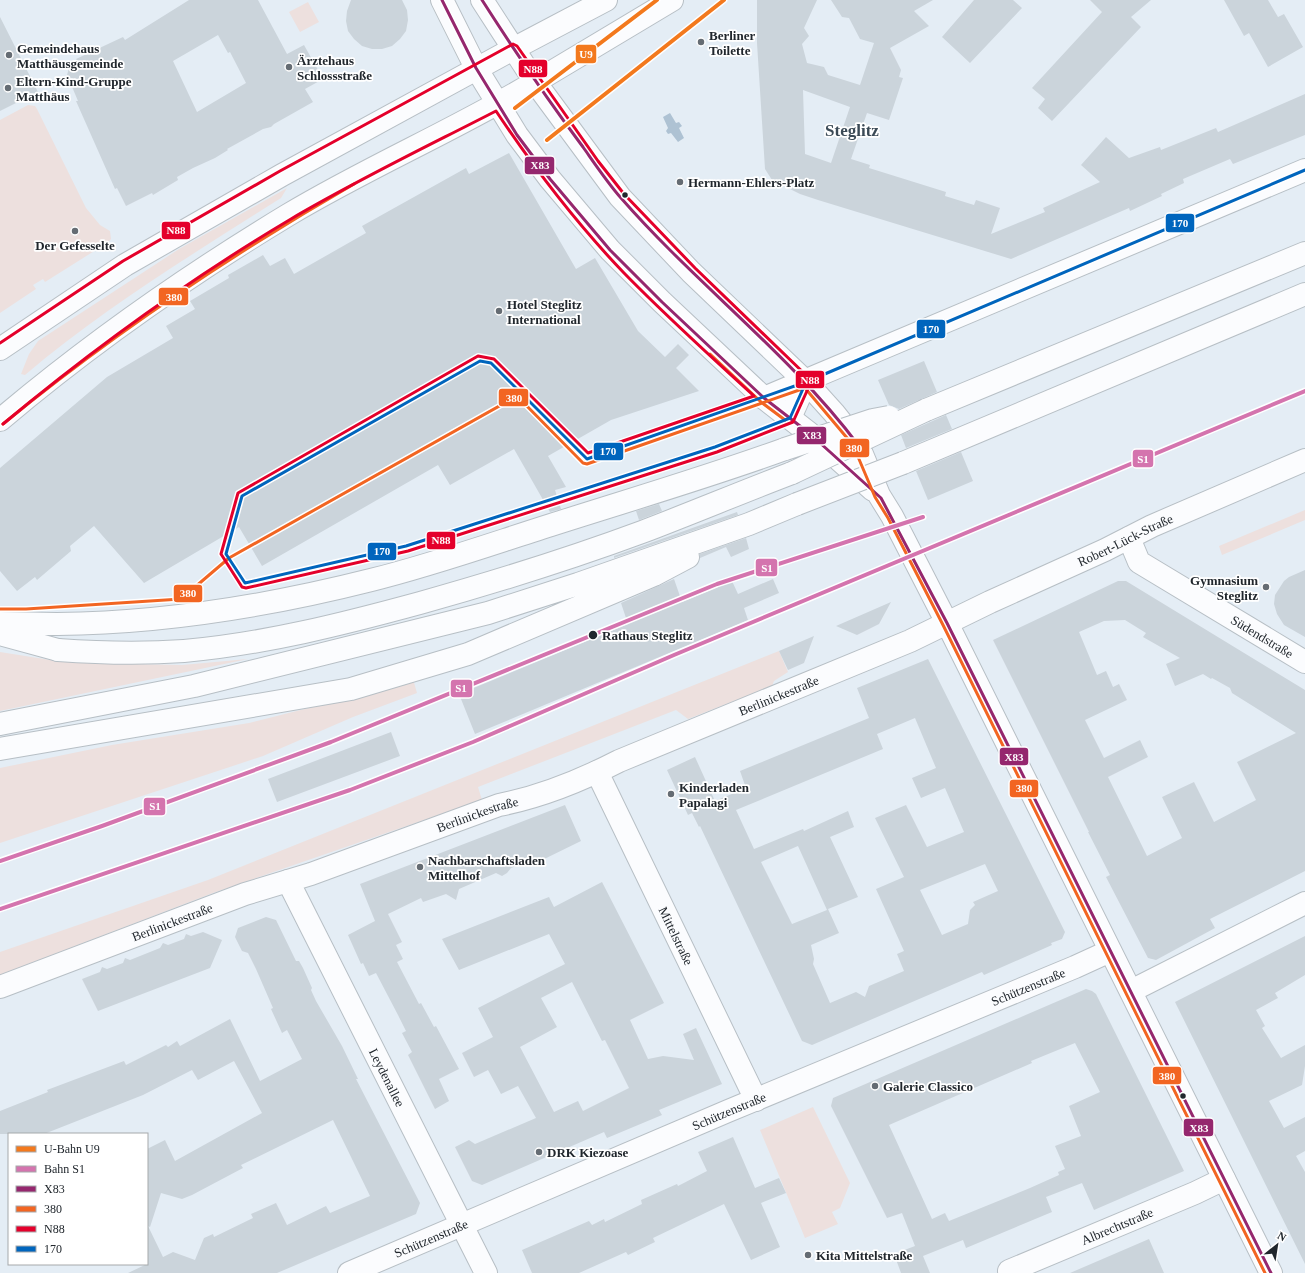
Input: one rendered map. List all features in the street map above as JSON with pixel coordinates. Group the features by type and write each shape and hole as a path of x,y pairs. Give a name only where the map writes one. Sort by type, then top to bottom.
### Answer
{"main road":[{"path":"442,0 476,68 541,168 610,250 662,302 764,398 790,418 879,495"},
{"path":"482,0 535,82 620,197 686,266 806,382 834,413 857,442 879,495 892,516 947,623 1272,1273"},
{"path":"0,350 124,265 282,175 476,68 606,0"},
{"path":"0,420 36,390 155,301 288,215 364,173 498,104 672,0"},
{"path":"764,398 806,382 1305,170"},
{"path":"1,624 58,650 125,653 211,647 286,636 494,583 643,532 792,473 926,410 1305,252"},
{"path":"0,724 194,686 488,613 578,584 749,524 903,463 1305,294"},
{"path":"790,418 806,382"},
{"path":"1,624 57,624 138,620 194,614 274,602 382,577 433,563 724,471 873,420 926,410"},
{"name":"Robert-Lück-Straße","path":"947,623 1152,526 1305,460"},
{"path":"0,749 351,689 468,654 654,575 749,524"},
{"name":"Südendstraße","path":"1129,538 1139,562 1305,662"},
{"name":"Berlinickestraße","path":"0,987 245,894 288,881 597,772 619,761 910,641 947,623"},
{"name":"Mittelstraße","path":"597,772 756,1100"},
{"name":"Leydenallee","path":"288,881 486,1273"},
{"path":"1131,991 1305,903"},
{"name":"Schützenstraße","path":"349,1273 1110,951"},
{"name":"Albrechtstraße","path":"1009,1271 1195,1193 1224,1179"}],"shaded area":[{"path":"308,2 319,22 300,32 289,12"},
{"path":"28,105 35,106 37,109 86,208 100,225 110,231 111,239 45,282 43,279 33,285 36,289 0,313 0,120"},
{"path":"287,188 281,198 150,282 55,350 25,375 21,374 29,354 38,341 179,249"},
{"path":"1305,510 1305,520 1222,555 1219,546"},
{"path":"779,651 788,672 774,681 772,686 688,719 676,710 478,787 482,800 213,893 0,975 0,952 208,880"},
{"path":"0,652 57,661 88,663 182,665 248,659 0,711"},
{"path":"413,679 417,693 353,717 263,756 0,843 0,768 112,745 249,723 352,697"},
{"path":"813,1107 850,1183 840,1208 832,1212 838,1224 805,1238 760,1130"}],"water":[{"path":"670,113 676,123 679,122 682,126 679,128 684,138 678,142 671,133 668,134 666,131 668,128 663,117"}],"building":[{"path":"189,0 258,0 287,54 304,45 323,79 305,89 313,102 271,127 263,129 227,149 228,150 215,158 177,177 178,180 153,195 152,193 126,206 117,188 115,189 76,101 78,101 67,75 69,68 77,64 76,59 123,37 125,40","holes":["218,35 228,53 230,52 246,83 197,112 173,61"]},
{"path":"351,0 402,0 407,10 408,20 406,31 392,46 382,49 372,49 362,46 348,31 346,21 347,11"},
{"path":"757,0 817,0 804,28 809,36 802,44 807,63 824,67 828,75 860,85 874,43 860,39 849,18 842,17 831,0 933,0 914,11 929,26 890,48 901,70 899,77 903,78 889,120 867,113 851,159 870,165 869,168 946,192 945,196 974,205 976,200 1000,208 991,234 1045,212 1043,208 1100,182 1081,165 1106,137 1129,158 1160,147 1161,150 1216,128 1218,132 1305,94 1305,135 1233,164 1230,159 1183,179 1184,183 1161,194 1162,196 1130,211 1129,208 1011,259 818,200 800,194 772,180 765,169 757,43","holes":["803,90 850,107 831,163 805,154"]},
{"path":"974,0 1013,0 1022,8 970,63 942,37"},
{"path":"1090,0 1151,0 1131,17 1141,27 1052,121 1038,108 1045,99 1032,88 1102,12"},
{"path":"1224,0 1268,0 1278,17 1284,14 1303,47 1268,67 1249,33 1244,36"},
{"name":"Gemeindehaus Matthäusgemeinde","path":"0,17 38,92 0,111"},
{"path":"509,153 576,269 595,258 638,331 665,357 678,344 689,355 676,368 699,391 611,420 548,456 566,487 555,490 561,509 550,512 514,449 450,485 438,465 262,566 239,527 144,583 94,526 70,546 71,551 37,580 35,577 17,591 0,571 0,468 107,377 173,338 166,326 195,309 190,301 229,278 228,275 263,255 270,266 285,258 294,274 366,233 362,226 466,168 469,174"},
{"path":"924,361 937,392 899,409 889,405 878,380"},
{"path":"946,415 952,429 906,448 901,435"},
{"path":"961,452 973,481 928,500 916,471"},
{"path":"659,504 662,511 639,520 636,511"},
{"path":"737,512 738,515 614,558 614,556"},
{"path":"746,538 749,549 731,557 726,547 700,558 700,554"},
{"path":"1305,570 1305,637 1284,625 1277,614 1274,604 1275,595 1284,581 1289,577"},
{"path":"674,579 682,602 732,581 738,594 773,579 779,593 744,608 748,620 475,734 459,694 628,624 621,603"},
{"path":"1118,581 1126,581 1305,690 1305,871 1210,919 1215,928 1156,960 1148,958 1106,877 1110,875 993,640","holes":["1125,620 1146,633 1143,637 1180,658 1166,664 1175,686 1203,674 1230,688 1232,693 1296,733 1237,762 1256,800 1214,822 1194,782 1162,797 1182,838 1147,856 1108,777 1148,757 1140,740 1104,758 1085,720 1127,700 1119,684 1113,687 1106,671 1097,675 1079,632 1104,621"]},
{"path":"891,602 879,624 857,635 836,626"},
{"path":"814,636 804,663 788,670 779,651"},
{"path":"928,659 1065,932 1062,939 1051,943 1052,945 984,975 982,972 812,1045 802,1041 700,826 699,827 692,813 688,815 667,770 695,757 715,801 746,788 740,771 869,718 857,688","holes":["915,718 936,768 912,778 921,798 945,788 964,832 927,847 906,805 875,818 904,877 876,889 904,951 897,954 904,971 869,986 865,997 856,992 830,1003 813,964 814,959 811,945 839,933 828,909 858,897 830,837 854,827 848,811 804,831 803,829 754,849 736,810 883,749 877,734","798,846 827,910 792,924 761,862","985,864 998,891 973,902 975,905 970,910 968,924 942,935 920,890"]},
{"path":"391,732 400,756 277,802 268,779"},
{"path":"565,805 581,841 532,865 529,861 511,868 502,876 496,873 459,889 456,900 446,894 423,902 421,898 388,914 402,942 396,945 403,959 397,962 419,1004 421,1003 434,1027 436,1026 459,1069 439,1079 449,1101 435,1109 408,1055 412,1052 402,1033 406,1031 398,1015 376,973 369,976 363,963 361,964 348,935 375,921 360,884"},
{"path":"602,882 664,1003 630,1020 648,1059 663,1056 694,1060 683,1034 696,1028 722,1084 659,1110 662,1115 607,1138 604,1132 482,1185 472,1181 455,1147 469,1140 475,1144 536,1118 518,1086 501,1094 488,1070 474,1077 462,1053 493,1037 478,1008 565,964 549,934 459,970 442,939 549,897 554,907","holes":["572,982 602,1041 605,1040 629,1088 583,1111 578,1101 554,1112 520,1047 557,1027 541,998"]},
{"path":"266,917 276,920 296,961 299,961 303,968 316,1001 342,1046 358,1079 356,1079 420,1203 416,1214 277,1273 128,1273 148,1265 148,1226 148,1148 165,1140 175,1161 262,1113 234,1061 198,1080 192,1070 143,1095 47,1133 0,1134 0,1111 48,1092 47,1090 124,1061 126,1065 166,1045 168,1047 177,1041 180,1046 230,1019 260,1081 302,1059 287,1030 282,1033 256,969 248,953 242,951 235,937 238,928","holes":["333,1120 370,1196 330,1213 326,1206 287,1225 276,1203 251,1214 253,1218 214,1237 213,1234 204,1238 195,1260 173,1252 163,1257 148,1226 150,1227 161,1193 182,1199 192,1195 243,1168 241,1165"]},
{"path":"203,932 222,940 210,968 98,1011 82,979 100,972 102,967 107,969 123,963 125,958 130,960 160,948 163,943 168,945 184,939 186,934 191,936"},
{"path":"1305,936 1305,975 1275,993 1278,998 1256,1010 1265,1026 1262,1028 1281,1058 1305,1045 1305,1066 1302,1085 1269,1101 1284,1128 1305,1117 1305,1151 1296,1156 1305,1172 1305,1264 1175,1002"},
{"path":"1086,989 1096,994 1184,1171 1094,1210 1082,1183 1046,1197 1052,1212 966,1248 963,1240 923,1256 930,1273 901,1273 894,1254 915,1246 902,1213 887,1218 831,1106 833,1098","holes":["1075,1043 1100,1092 1069,1106 1081,1136 1055,1146 1065,1169 1058,1172 1059,1175 949,1221 945,1213 932,1219 889,1125 1032,1063 1031,1061"]},
{"path":"733,1137 755,1188 779,1178 786,1193 761,1203 780,1247 751,1260 724,1204 653,1238 655,1242 628,1255 626,1252 579,1273 532,1273 522,1250 589,1221 592,1225 604,1219 605,1222 642,1204 641,1200 677,1184 678,1186 707,1171 698,1152"},
{"path":"1149,1239 1164,1273 1070,1273"}],"metro line":[{"name":"U9","path":"515,108 657,0"},
{"name":"U9","path":"547,140 724,0"}],"rail line":[{"name":"S1","path":"0,909 350,790 473,742 674,655 1305,391"},
{"name":"S1","path":"0,861 102,826 331,742 717,584 923,517"}],"transit line":[{"name":"X83","path":"442,0 476,68 517,135 550,179 610,250 662,302 764,398 809,433 881,498 947,623 1271,1273"},
{"name":"X83","path":"482,0 544,93 616,192 650,230 803,381 832,412 859,446"},
{"name":"N88","path":"0,343 123,261 280,171 513,44 517,46 598,161 624,194 695,268 809,378 811,382 793,422 717,452 408,551 246,588 242,587 221,554 238,493 478,356 494,359 588,453 754,396 672,320 606,254 556,195 496,111 341,191 253,242 179,290 107,342 3,424"},
{"name":"170","path":"806,382 1305,170"},
{"name":"380","path":"3,424 87,358 174,296 218,267 354,184"},
{"name":"380","path":"710,354 761,402 785,420"},
{"name":"170","path":"480,361 491,363 587,459 806,382 790,418 715,447 406,546 245,583 226,554 242,496 480,361"},
{"name":"380","path":"0,609 26,609 181,599 229,558 517,396 583,463 587,464 805,388 853,445 875,497 888,518 943,625 1265,1273"}],"place":[{"name":"Berliner Toilette","path":"701,42"},
{"name":"Gemeindehaus Matthäusgemeinde","path":"9,55"},
{"name":"Ärztehaus Schlossstraße","path":"289,67"},
{"name":"Eltern-Kind-Gruppe Matthäus","path":"8,88"},
{"name":"Hermann-Ehlers-Platz","path":"680,182"},
{"name":"Der Gefesselte","path":"75,231"},
{"name":"Hotel Steglitz International","path":"499,311"},
{"name":"Gymnasium Steglitz","path":"1266,587"},
{"name":"Rathaus Steglitz","path":"593,635"},
{"name":"Kinderladen Papalagi","path":"671,794"},
{"name":"Nachbarschaftsladen Mittelhof","path":"420,867"},
{"name":"Galerie Classico","path":"875,1086"},
{"name":"DRK Kiezoase","path":"539,1152"},
{"name":"Kita Mittelstraße","path":"808,1255"}],"district":[{"name":"Steglitz","path":"852,130"}]}
